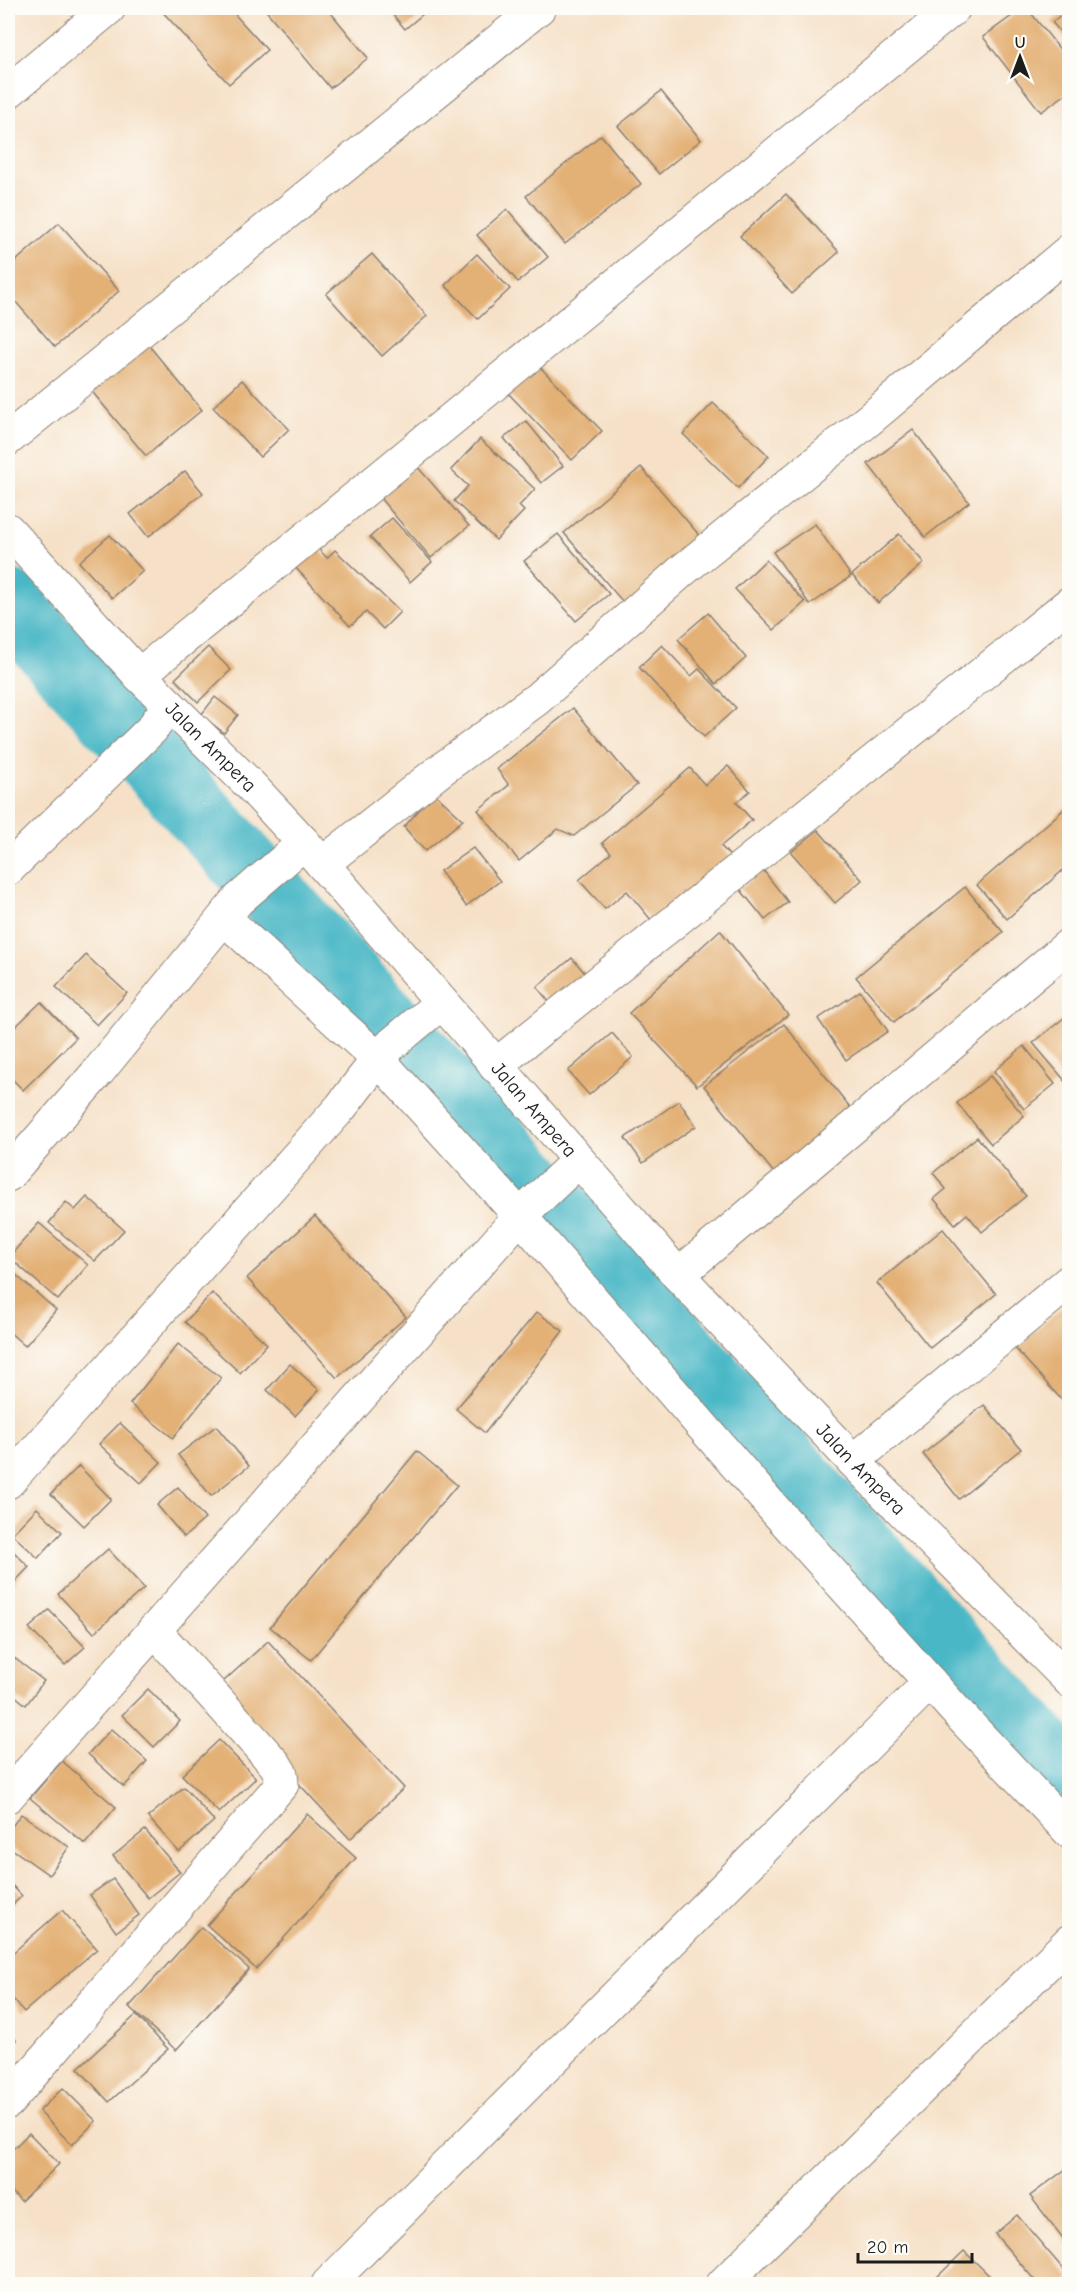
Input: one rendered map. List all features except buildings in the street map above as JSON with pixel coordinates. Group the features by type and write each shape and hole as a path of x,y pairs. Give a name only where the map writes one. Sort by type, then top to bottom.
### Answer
{"street":[{"path":"8,92 110,8"},
{"path":"8,439 539,8"},
{"path":"139,675 954,8"},
{"path":"8,1175 98,1072 231,909 304,854 438,772 537,699 683,570 871,418 1070,250"},
{"name":"Jalan Ampera","path":"8,530 139,675 161,717 250,785 432,1011 495,1065 568,1171 678,1275 853,1461 1070,1681"},
{"path":"495,1065 1070,603"},
{"path":"8,869 161,717"},
{"path":"231,909 385,1051 776,1511 930,1682 1070,1832"},
{"path":"678,1275 1070,944"},
{"path":"8,1482 341,1107 385,1051 432,1011"},
{"path":"8,1796 524,1213 568,1171"},
{"path":"853,1461 1070,1281"},
{"path":"8,2102 282,1784 281,1774 275,1764 153,1630"},
{"path":"328,2284 930,1682"},
{"path":"723,2284 1070,1941"}],"waterway":[{"path":"8,603 1070,1780"}]}
